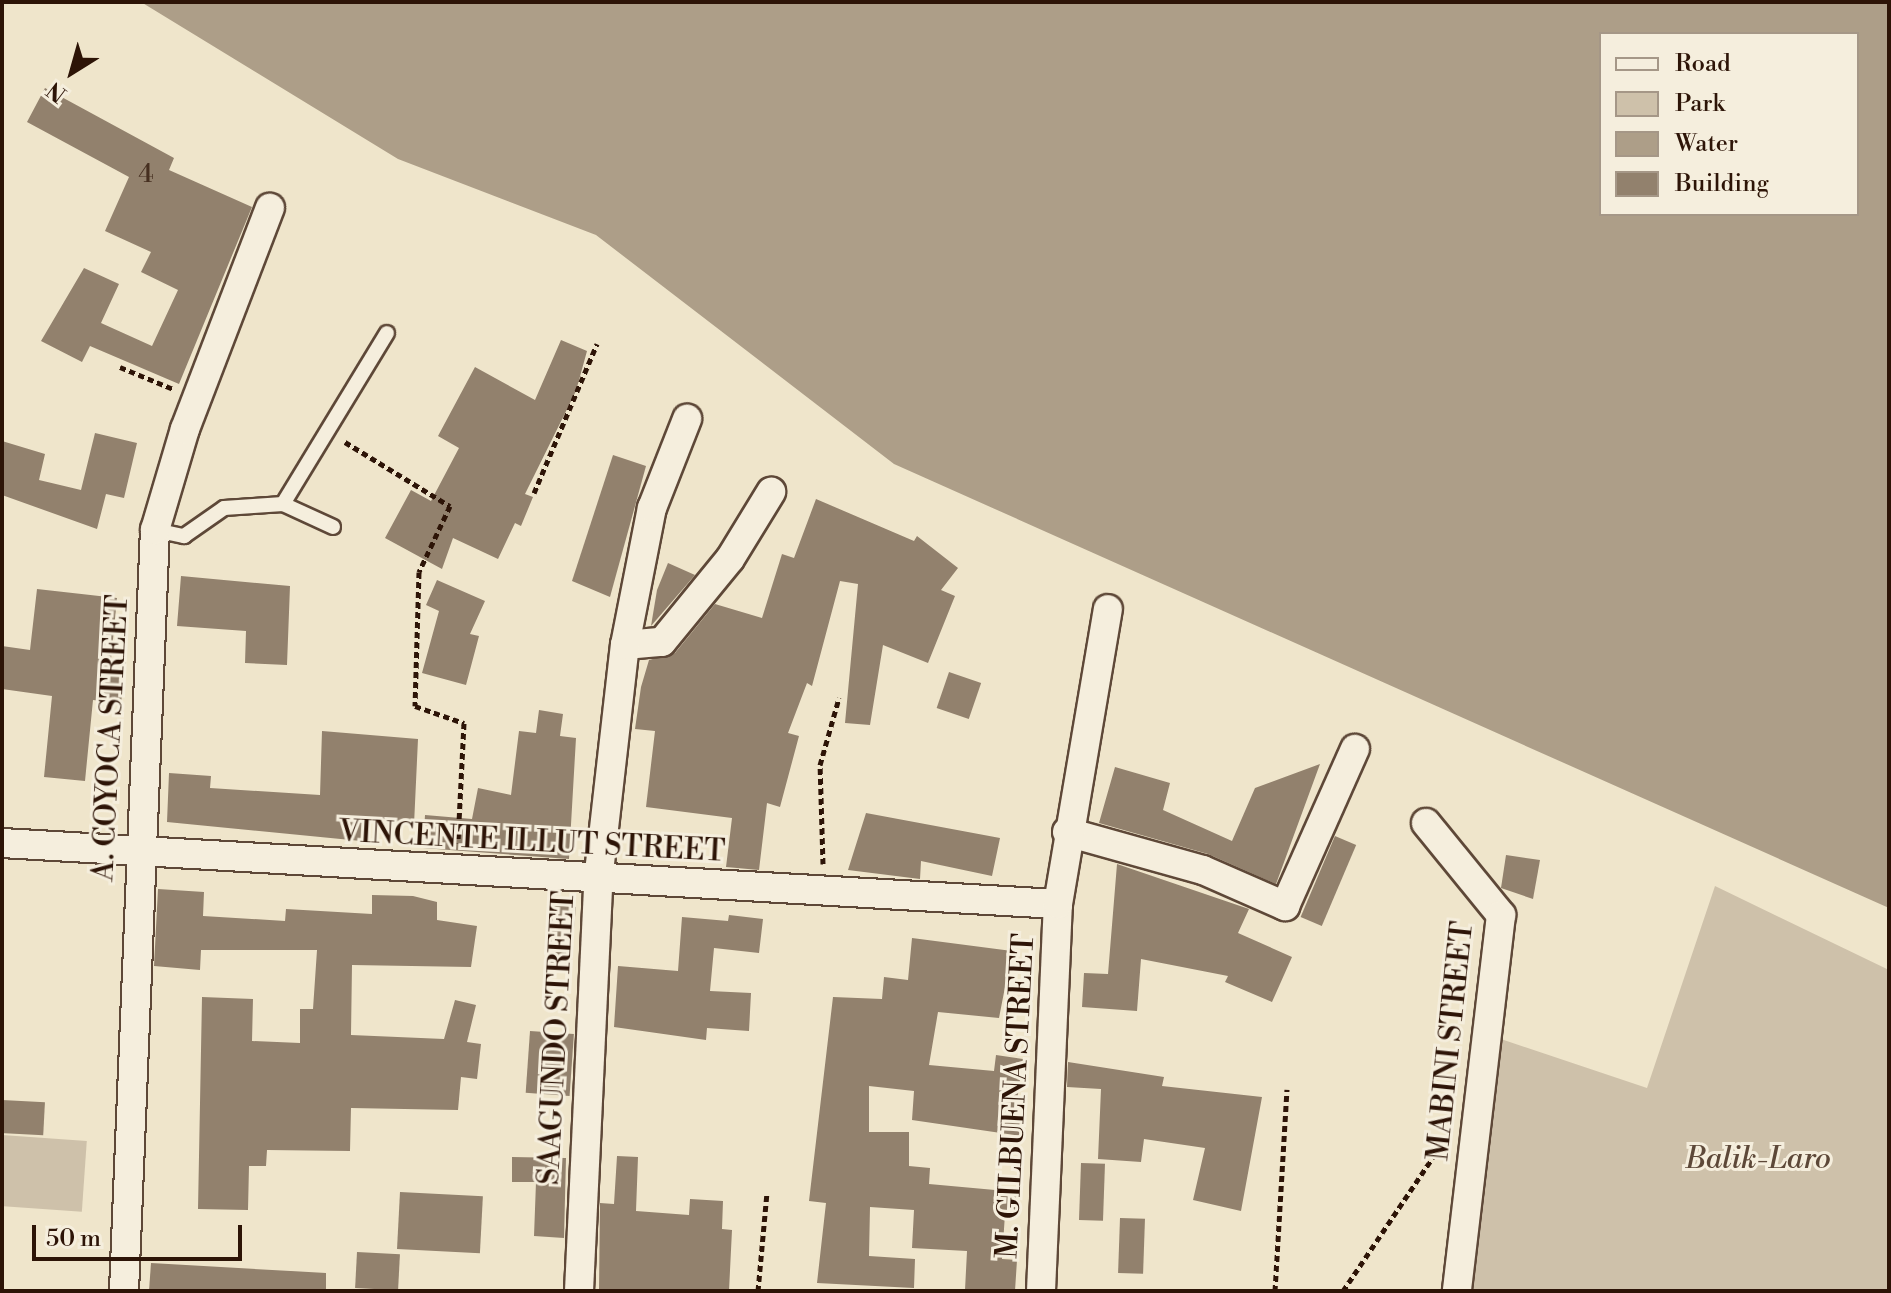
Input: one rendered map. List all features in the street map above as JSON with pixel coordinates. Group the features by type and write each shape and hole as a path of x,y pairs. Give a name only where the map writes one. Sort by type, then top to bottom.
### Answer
{"street":[{"name":"A. COYOCA STREET","path":"124,1291 138,852 155,530 197,398 270,208"},
{"name":"SAAGUNDO STREET","path":"579,1291 598,881 625,645 652,508 687,419"},
{"path":"625,645 662,642 730,559 771,492"},
{"name":"M. GILBUENA STREET","path":"1041,1291 1058,904 1067,832 1108,609"},
{"path":"1067,832 1203,870 1285,906 1355,749"},
{"name":"MABINI STREET","path":"1426,823 1501,915 1457,1291"},
{"name":"VINCENTE ILLUT STREET","path":"2,843 598,881 1058,904"}],"lane":[{"path":"283,504 329,433 387,333"},
{"path":"155,530 184,536 224,508 283,504 333,527"}],"path":[{"path":"534,493 597,344"},
{"path":"120,367 197,398"},
{"path":"329,433 450,506 419,572 415,706 464,723 457,872"},
{"path":"824,893 820,765 839,698"},
{"path":"1275,1291 1287,1089"},
{"path":"1343,1291 1448,1134"},
{"path":"758,1291 767,1193"}],"green space":[{"name":"Balik-Laro","path":"1715,886 1889,970 1889,1291 1458,1291 1489,1035 1647,1088"},
{"path":"2,1135 87,1141 82,1212 2,1206"}],"water":[{"path":"141,2 1889,2 1889,908 894,464 596,235 398,159"}],"building":[{"path":"45,88 174,158 169,170 252,207 179,384 90,346 82,362 41,341 84,268 119,284 101,323 152,346 178,290 141,272 151,252 105,231 129,177 27,122"},
{"path":"561,340 587,351 576,391 525,494 533,497 521,526 515,523 498,559 453,538 442,569 385,538 411,490 431,501 459,448 438,436 475,367 535,400"},
{"path":"95,433 137,443 124,498 106,494 97,529 2,495 2,441 45,454 39,480 81,490"},
{"path":"613,455 646,466 610,597 572,581"},
{"path":"816,499 914,541 917,536 958,568 941,590 955,596 928,663 883,645 870,725 845,723 858,584 840,581 812,686 807,683 788,733 799,736 780,807 767,803 759,870 726,867 732,818 646,807 655,731 635,729 641,687 649,660 675,653 715,604 762,618 782,554 794,558"},
{"path":"668,563 695,575 651,626 657,590"},
{"path":"181,576 290,586 287,665 245,663 246,631 177,626"},
{"path":"437,580 485,601 470,634 479,636 466,685 422,673 439,611 426,605"},
{"path":"37,589 117,598 111,660 126,662 121,703 93,700 85,781 44,777 52,696 2,689 2,646 30,650"},
{"path":"949,672 981,683 969,719 937,708"},
{"path":"539,710 563,714 560,736 576,738 569,859 423,848 425,815 472,819 478,788 511,795 519,731 536,733"},
{"path":"322,731 418,739 414,825 362,822 361,841 167,822 169,773 211,776 210,788 320,795"},
{"path":"1320,764 1276,884 1208,854 1099,823 1115,767 1170,783 1163,810 1232,841 1255,788"},
{"path":"866,813 1000,838 992,876 921,861 920,879 848,870"},
{"path":"1335,836 1356,845 1322,926 1301,917"},
{"path":"1506,855 1540,860 1533,899 1501,888"},
{"path":"1117,864 1249,909 1238,933 1292,957 1272,1002 1225,982 1228,976 1141,959 1137,1011 1082,1007 1084,973 1108,974"},
{"path":"158,889 204,892 203,916 285,921 286,909 372,914 372,895 413,896 437,902 437,920 477,926 471,967 352,965 351,1035 444,1039 455,1000 476,1005 467,1042 481,1044 477,1079 461,1077 458,1110 351,1108 350,1151 267,1150 266,1166 249,1166 248,1210 198,1209 202,997 253,999 252,1041 300,1043 300,1009 313,1009 317,950 201,950 200,970 154,966"},
{"path":"552,905 576,907 571,967 547,965"},
{"path":"729,915 763,919 759,953 714,948 710,991 751,993 749,1031 707,1028 706,1040 614,1027 618,966 678,971 682,917 728,921"},
{"path":"912,938 1012,951 999,1018 938,1012 929,1065 994,1071 996,1055 1023,1059 1016,1108 1024,1109 1022,1136 912,1120 914,1091 869,1086 869,1132 909,1132 909,1166 930,1168 929,1184 1017,1192 1015,1214 1005,1214 1002,1259 1017,1260 1015,1291 965,1290 967,1251 912,1248 914,1210 870,1207 869,1256 915,1259 914,1288 817,1283 826,1203 809,1201 833,997 882,999 884,977 908,980"},
{"path":"530,1031 574,1034 570,1096 526,1093"},
{"path":"1068,1062 1164,1077 1162,1086 1262,1097 1241,1211 1193,1200 1205,1148 1144,1139 1141,1162 1098,1159 1101,1089 1067,1087"},
{"path":"2,1100 45,1102 43,1135 2,1133"},
{"path":"617,1156 638,1157 636,1211 689,1215 690,1199 723,1201 722,1229 732,1230 729,1291 599,1291 600,1203 614,1204"},
{"path":"512,1157 566,1158 564,1238 534,1236 536,1182 512,1182"},
{"path":"1081,1163 1105,1164 1103,1221 1079,1220"},
{"path":"400,1192 483,1196 480,1253 397,1249"},
{"path":"1120,1218 1145,1219 1143,1274 1118,1273"},
{"path":"357,1252 400,1254 398,1290 355,1288"},
{"path":"151,1263 326,1273 326,1291 149,1291"}]}
